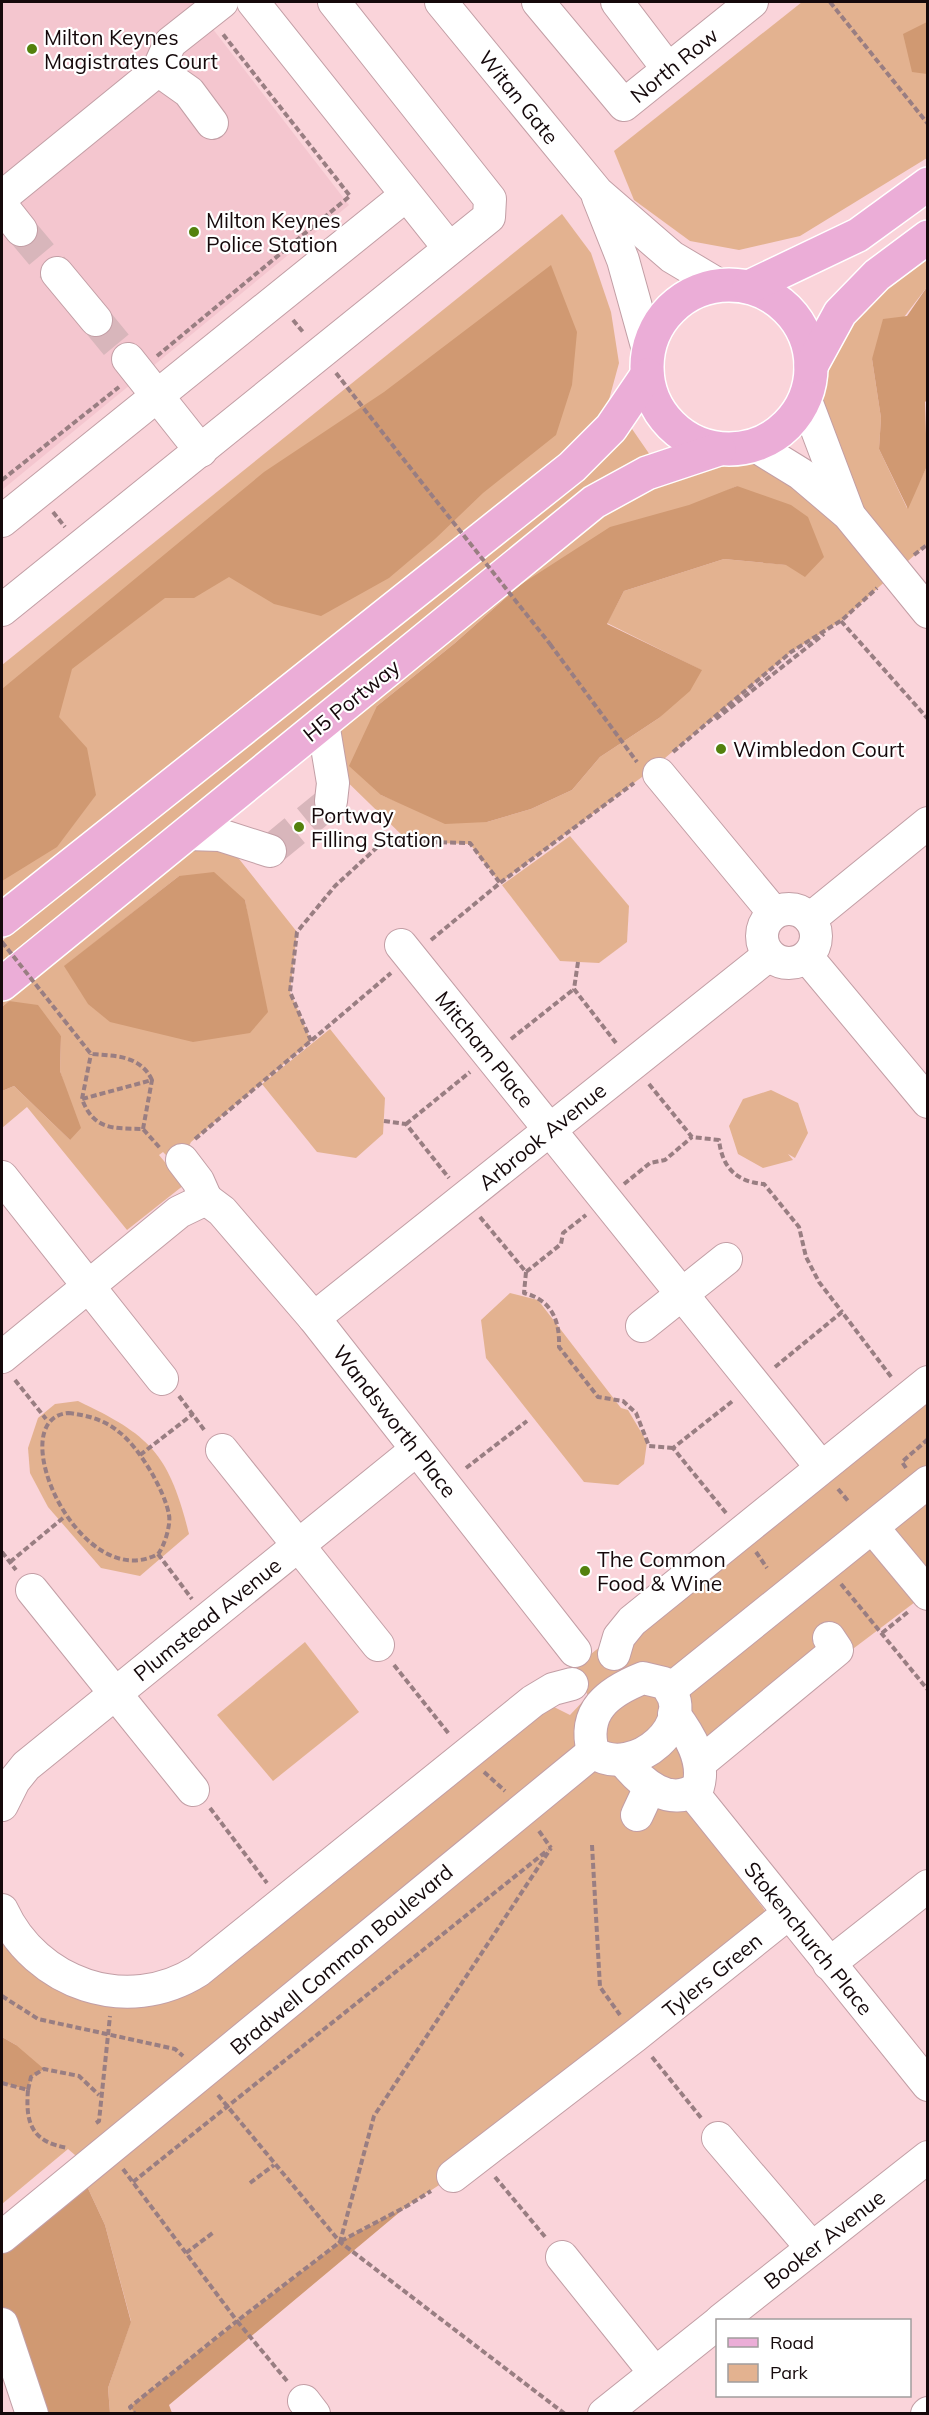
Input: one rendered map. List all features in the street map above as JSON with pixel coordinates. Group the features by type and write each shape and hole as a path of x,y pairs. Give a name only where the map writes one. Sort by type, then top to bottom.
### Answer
{"main road":[{"path":"2,920 572,467 611,428 647,362 657,326 673,306 694,292 734,286 858,235 927,184"},
{"path":"647,362 654,402 670,425 693,441 719,449 754,446 776,435 794,418 806,398 812,366 840,314 877,275 927,237"},
{"path":"734,286 774,298 794,316 807,339 812,366"},
{"name":"H5 Portway","path":"2,984 594,502 648,473 719,449"}],"street":[{"path":"253,2 405,196 449,248"},
{"path":"2,610 201,451 320,351 489,217 490,199 334,2"},
{"name":"Witan Gate","path":"441,2 597,192 672,257 734,286"},
{"name":"North Row","path":"538,2 624,105 752,2"},
{"path":"630,6 669,69"},
{"path":"2,197 158,70 170,43 214,8"},
{"path":"158,70 189,92 212,123"},
{"name":"Witan Gate","path":"597,192 623,260 647,362"},
{"path":"2,521 405,196"},
{"path":"2,206 21,230"},
{"path":"57,273 96,320"},
{"path":"133,365 201,451"},
{"path":"806,398 848,514"},
{"path":"754,446 801,474 848,514 927,612"},
{"path":"323,723 333,783 331,801"},
{"path":"653,768 774,914"},
{"path":"810,919 927,823"},
{"path":"187,834 220,835 270,851"},
{"path":"793,909 810,919 817,937 807,957 785,963 769,955 763,944 762,933 766,922 774,914 793,909"},
{"name":"Mitcham Place","path":"405,951 821,1467"},
{"name":"Arbrook Avenue","path":"314,1318 769,955"},
{"path":"807,957 927,1100"},
{"path":"6,1366 88,1286 179,1212 206,1199 198,1181 182,1160"},
{"path":"2,1177 162,1379"},
{"name":"Wandsworth Place","path":"206,1199 222,1211 314,1318 575,1651"},
{"path":"642,1326 726,1259"},
{"path":"614,1654 619,1637 632,1621 927,1382"},
{"name":"Plumstead Avenue","path":"222,1450 378,1645"},
{"name":"Plumstead Avenue","path":"4,1792 26,1766 416,1450"},
{"path":"592,1738 598,1708 616,1689 663,1694 873,1528 927,1482"},
{"path":"873,1528 918,1603"},
{"name":"Plumstead Avenue","path":"32,1590 193,1790"},
{"path":"623,1760 633,1773 644,1801 671,1796 696,1777 837,1650 829,1638"},
{"path":"592,1646 614,1654 663,1694 668,1733 659,1743 635,1758 623,1760 606,1758 592,1738 572,1684 569,1664 575,1651 592,1646"},
{"path":"2,1910 17,1937 43,1964 70,1980 111,1991 157,1988 198,1971 533,1701 553,1689 572,1684"},
{"name":"Stokenchurch Place","path":"663,1694 687,1731 696,1777 789,1913 927,2085"},
{"name":"Bradwell Common Boulevard","path":"2,2237 91,2147 592,1738"},
{"path":"829,1964 927,1886"},
{"name":"Tylers Green","path":"453,2176 635,2037 789,1913"},
{"path":"718,2138 812,2248"},
{"name":"Booker Avenue","path":"723,2319 927,2157"},
{"path":"562,2257 655,2373"},
{"path":"2,2324 32,2414"},
{"name":"Booker Avenue","path":"604,2414 716,2324"}],"path":[{"path":"830,2 927,124"},
{"path":"2,480 133,365 350,196 214,8"},
{"path":"277,301 320,351 549,644 653,768"},
{"path":"91,1054 82,1099 87,1111 100,1124 114,1128 143,1129 170,1158 182,1160 191,1143 311,1041 405,951 653,768 791,652 842,620 927,544"},
{"path":"842,620 927,719"},
{"path":"311,1041 290,992 297,932 335,886 384,841 470,843 500,883"},
{"path":"2,942 91,1054 132,1060 141,1065 152,1080 143,1129"},
{"path":"82,1099 152,1080"},
{"path":"384,1121 406,1124 526,1272 524,1293 544,1300 560,1329 559,1347 598,1397 623,1401 636,1413 649,1446 674,1448"},
{"path":"526,1272 561,1244 563,1233 650,1163 665,1160 692,1137 719,1140 721,1158 732,1174 750,1183 764,1184 799,1227 806,1257 819,1282 842,1312"},
{"path":"6,1366 45,1420 68,1413 101,1421 120,1432 140,1455 160,1491 169,1514 169,1523 158,1554"},
{"path":"162,1379 169,1383 222,1450"},
{"path":"140,1455 193,1414"},
{"path":"444,1485 527,1421"},
{"path":"902,1462 927,1439"},
{"path":"52,1503 63,1518 86,1540 118,1560 158,1554"},
{"path":"10,1562 63,1518"},
{"path":"158,1554 207,1619"},
{"path":"918,1603 882,1633 927,1690"},
{"path":"378,1645 452,1736"},
{"path":"193,1790 200,1795 282,1903"},
{"path":"592,1845 600,1987 635,2037 718,2138"},
{"path":"133,2182 551,1848 374,2116 340,2242"},
{"path":"91,2147 99,2121 100,2095 110,2033 111,1991"},
{"path":"100,2095 79,2076 44,2069 31,2077 27,2104 30,2121 46,2144 68,2148 91,2147 133,2182 237,2321 309,2407"},
{"path":"2,2083 28,2090"},
{"path":"479,2158 562,2257"},
{"path":"250,2183 274,2165"},
{"path":"135,2414 130,2407 340,2242 407,2206 453,2176"},
{"path":"186,2253 214,2232"},
{"path":"340,2242 565,2414"}],"shaded area":[{"path":"2,2 192,2 349,205 2,490"},
{"path":"927,22 927,74 912,72 903,34"},
{"path":"551,265 577,332 572,385 556,435 483,493 435,539 389,578 321,616 274,604 229,577 194,598 165,598 72,669 59,717 87,748 96,795 57,847 2,881 2,689 264,472 384,392"},
{"path":"927,287 928,399 925,402 927,466 908,509 879,449 881,418 872,359 883,319 907,316"},
{"path":"737,486 791,505 808,517 824,557 805,577 786,565 724,559 624,591 607,624 702,670 690,691 659,718 600,757 572,790 531,809 487,822 445,824 381,795 349,766 377,706 455,643 520,585 610,527 689,505"},
{"path":"214,872 245,900 268,1012 250,1033 193,1042 110,1022 88,1004 64,966 179,876"},
{"path":"9,1001 38,1005 61,1036 60,1071 81,1128 70,1140 14,1086 2,1091 2,1007"},
{"path":"2,2037 16,2045 44,2069 31,2077 28,2090 2,2083"},
{"path":"85,2182 105,2225 131,2322 108,2388 110,2413 30,2413 2,2330 2,2251"},
{"path":"407,2206 169,2405 172,2413 135,2413 130,2407 340,2242"}],"green space":[{"path":"802,2 927,2 927,158 800,236 739,250 690,241 634,200 614,151"},
{"path":"562,214 591,253 611,312 619,363 607,407 569,455 2,906 2,665"},
{"path":"927,237 927,287 872,359 881,418 879,449 907,508 927,466 927,544 842,620 791,652 646,774 500,883 470,844 409,842 329,764 323,723 594,502 719,449 754,445 847,513 805,398 811,366","holes":["737,486 787,565 724,559 624,591 607,623 701,670 659,718 600,757 572,790 531,809 487,822 403,804 381,795 377,706 455,643 520,585"]},
{"path":"630,426 650,455 249,763 2,961 2,941 608,456"},
{"path":"187,834 220,835 297,932 290,992 311,1041 191,1142 182,1160 170,1159 163,1152 159,1155 184,1185 127,1230 27,1107 2,1128 2,1091 14,1086 70,1140 68,1097 60,1071 61,1036 9,1001 2,1007 2,984","holes":["179,876 245,900 254,954 65,966"]},
{"path":"570,836 629,906 627,942 599,963 560,961 502,885"},
{"path":"330,1029 385,1098 383,1134 356,1158 317,1152 262,1084"},
{"path":"771,1090 798,1103 808,1133 795,1158 788,1154 793,1160 763,1168 738,1154 729,1126 743,1099"},
{"path":"510,1293 538,1300 621,1408 628,1410 647,1442 644,1464 618,1485 584,1482 486,1358 481,1320"},
{"path":"927,1387 927,1593 690,1772 674,1789 769,1916 453,2176 407,2206 340,2242 131,2407 135,2413 110,2413 108,2388 131,2321 105,2225 85,2182 89,2167 68,2149 2,2204 2,2083 28,2090 16,2045 2,2037 2,1928 131,2001 552,1706 570,1715 588,1696 578,1674 577,1666 585,1656 591,1654"},
{"path":"78,1401 124,1425 154,1451 165,1466 182,1507 189,1534 140,1576 101,1568 48,1507 30,1473 28,1448 38,1418 55,1404"},
{"path":"305,1642 359,1712 273,1781 217,1715"}],"tunnel":[{"path":"21,230 57,273"},
{"path":"96,320 128,359"},
{"path":"270,851 331,801"}],"place":[{"name":"Milton Keynes Magistrates Court","path":"32,49"},
{"name":"Milton Keynes Police Station","path":"194,232"},
{"name":"Wimbledon Court","path":"721,749"},
{"name":"Portway Filling Station","path":"299,827"},
{"name":"The Common Food & Wine","path":"585,1571"}]}
